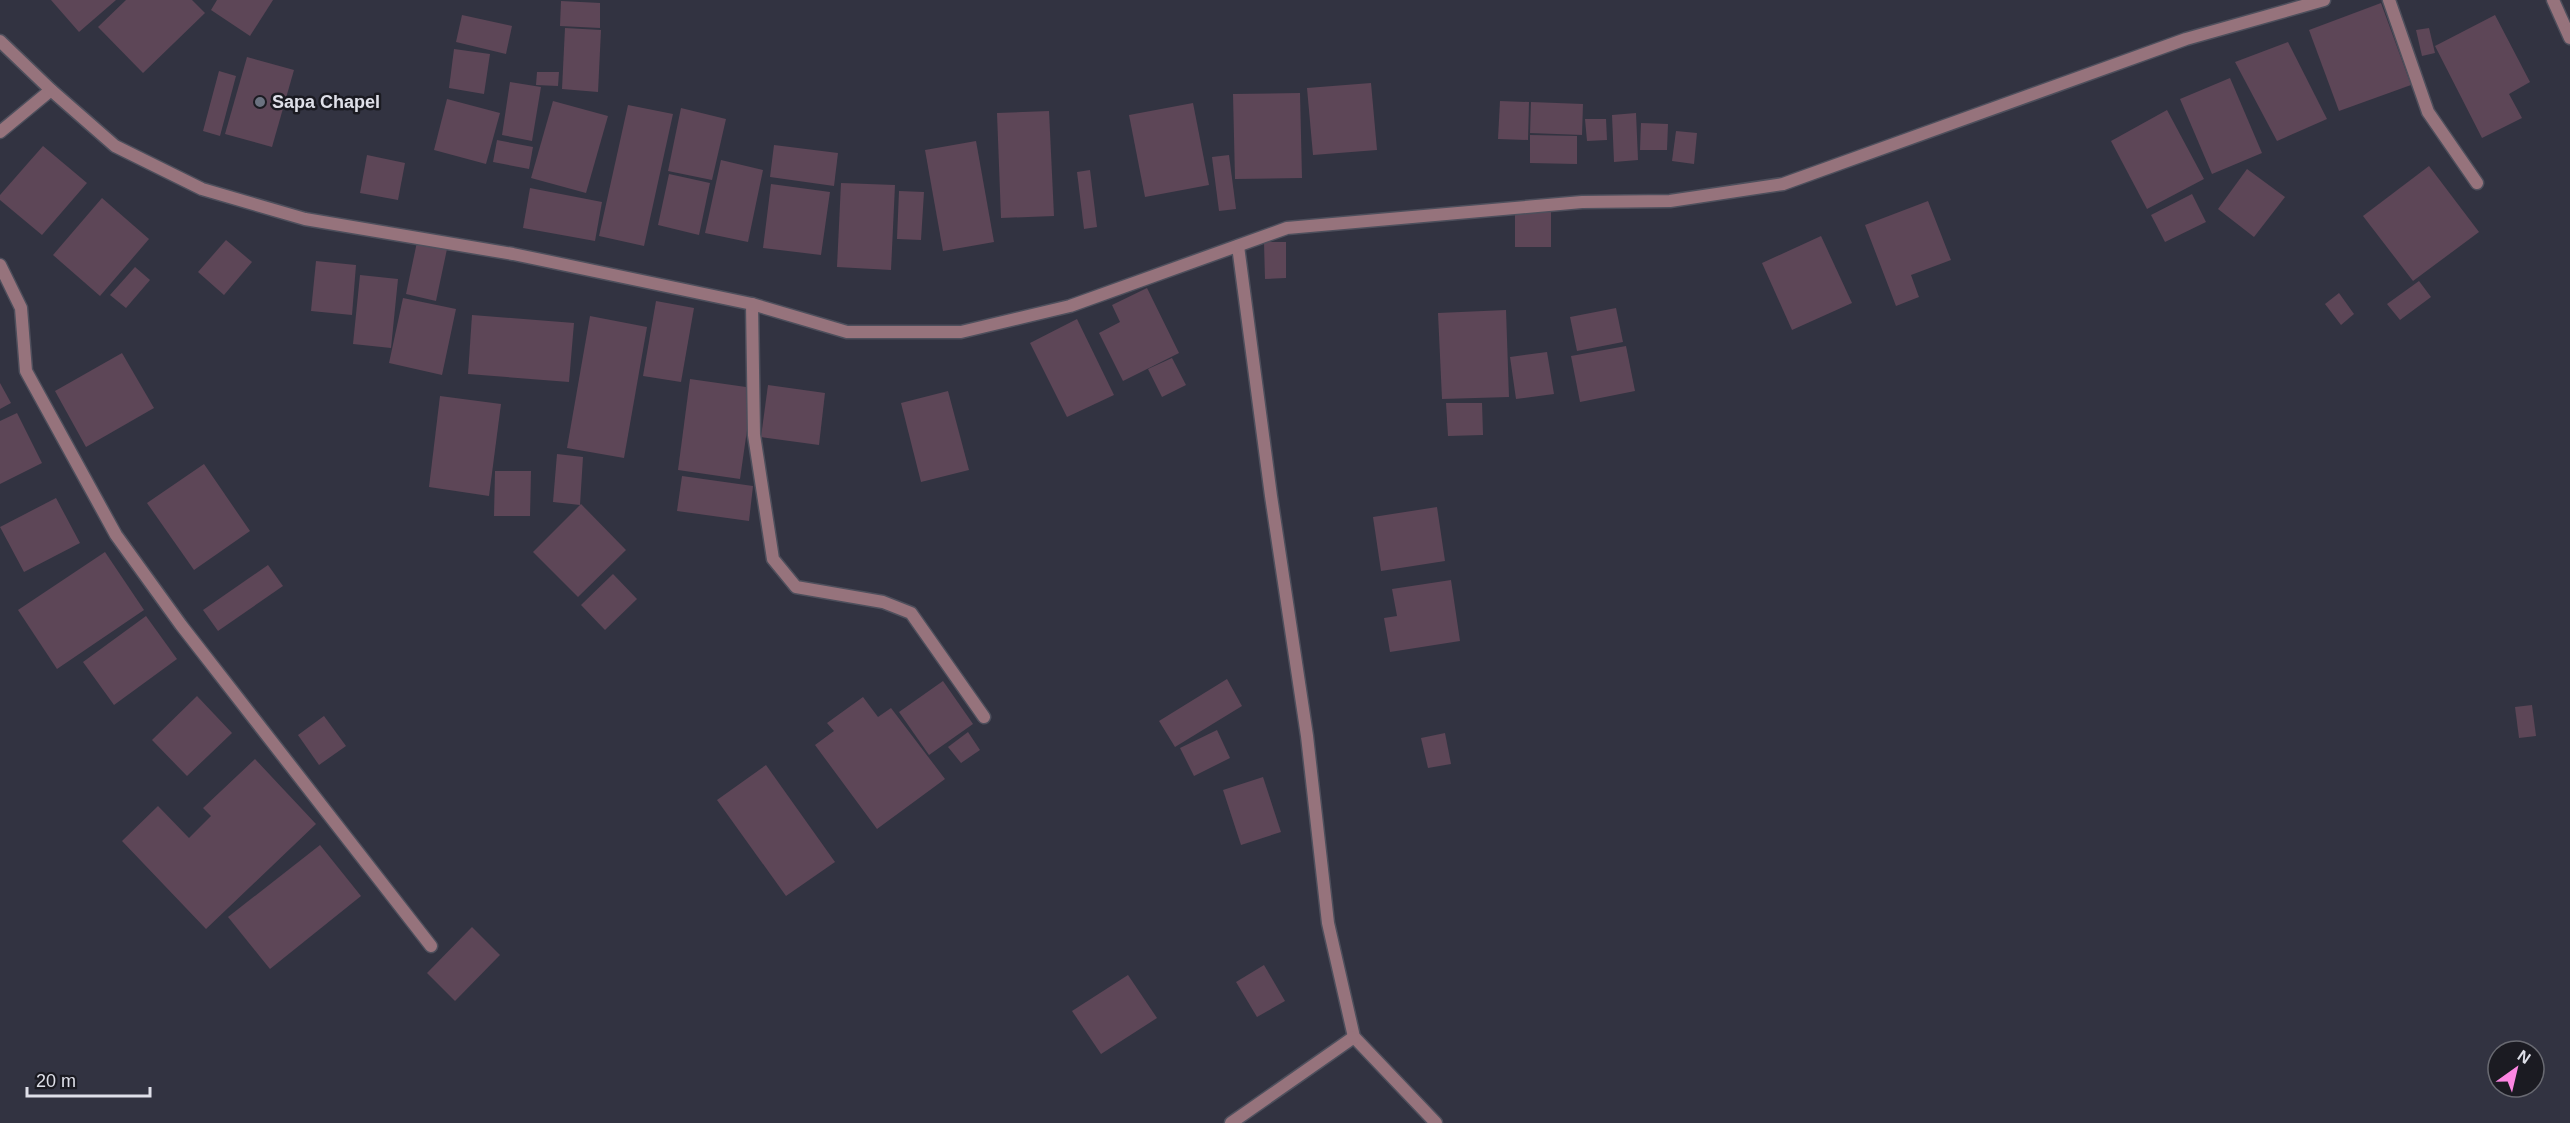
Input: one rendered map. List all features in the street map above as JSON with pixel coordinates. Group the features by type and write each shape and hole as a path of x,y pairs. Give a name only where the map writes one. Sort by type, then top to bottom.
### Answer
{"street":[{"path":"0,41 51,90 116,146 202,189 305,219 513,254 752,304 847,332 961,332 1070,306 1287,228 1332,222 1582,202 1670,201 1783,184 2186,39 2324,0"},
{"path":"2389,0 2428,112 2477,183"},
{"path":"2553,0 2570,38"},
{"path":"0,132 51,90"},
{"path":"1238,246 1271,496 1307,736 1329,923 1354,1037 1436,1123"},
{"path":"0,265 21,308 27,371 116,535 181,625 431,946"},
{"path":"752,304 754,435 773,559 796,587 883,602 911,614 984,717"},
{"path":"1231,1123 1354,1037"}],"building":[{"path":"51,0 116,0 79,32"},
{"path":"126,0 192,0 205,13 143,73 98,27"},
{"path":"217,0 273,0 250,36 211,10"},
{"path":"561,1 600,3 600,28 560,26"},
{"path":"2381,3 2411,85 2339,111 2309,30"},
{"path":"462,15 512,26 506,54 456,42"},
{"path":"2495,15 2530,82 2509,94 2522,118 2482,138 2435,46"},
{"path":"565,28 601,30 598,92 562,89"},
{"path":"2429,28 2435,53 2422,56 2416,30"},
{"path":"2288,42 2327,119 2277,141 2235,62"},
{"path":"454,49 490,54 484,94 449,88"},
{"name":"Sapa Chapel","path":"247,57 294,70 272,147 225,134"},
{"path":"219,71 236,76 220,136 203,131"},
{"path":"537,72 559,72 558,86 536,85"},
{"path":"2230,78 2262,153 2212,174 2180,99"},
{"path":"510,82 541,87 532,141 502,135"},
{"path":"1371,83 1377,150 1313,155 1307,88"},
{"path":"1300,93 1302,178 1235,179 1233,94"},
{"path":"447,99 500,113 486,164 434,150"},
{"path":"553,101 608,116 586,193 531,178"},
{"path":"1500,101 1529,102 1528,140 1498,139"},
{"path":"1531,102 1583,104 1582,135 1530,133"},
{"path":"1193,103 1209,185 1145,197 1129,115"},
{"path":"628,105 673,114 644,246 599,236"},
{"path":"681,108 726,119 712,180 668,171"},
{"path":"2167,110 2204,179 2147,209 2111,141"},
{"path":"1049,111 1054,216 1001,218 997,113"},
{"path":"1636,113 1638,160 1614,162 1612,115"},
{"path":"1585,119 1606,119 1607,140 1587,141"},
{"path":"1641,123 1668,124 1667,150 1640,150"},
{"path":"1676,131 1697,133 1694,164 1672,161"},
{"path":"1530,135 1577,136 1577,164 1530,163"},
{"path":"497,140 533,147 529,169 493,162"},
{"path":"976,141 994,242 943,251 925,150"},
{"path":"774,145 838,153 834,186 770,177"},
{"path":"43,146 87,183 42,235 0,200 0,195"},
{"path":"367,155 405,163 398,200 360,193"},
{"path":"1229,155 1236,209 1219,211 1212,157"},
{"path":"721,160 763,170 748,242 705,233"},
{"path":"2429,166 2479,232 2413,281 2363,216"},
{"path":"2247,169 2285,197 2254,237 2218,209"},
{"path":"1090,170 1097,227 1084,229 1077,172"},
{"path":"669,174 710,183 699,235 658,225"},
{"path":"841,183 895,185 891,270 837,267"},
{"path":"771,184 830,192 821,255 763,248"},
{"path":"530,188 602,202 595,241 523,228"},
{"path":"899,191 924,192 921,240 897,239"},
{"path":"2192,194 2206,222 2165,242 2151,215"},
{"path":"102,198 149,239 100,296 53,255"},
{"path":"1928,201 1951,260 1911,275 1919,297 1896,306 1865,225"},
{"path":"1515,211 1551,211 1551,247 1515,247"},
{"path":"1821,236 1852,303 1792,330 1762,263"},
{"path":"226,240 252,262 224,295 198,272"},
{"path":"417,242 447,249 436,301 406,294"},
{"path":"1264,242 1286,242 1286,278 1265,279"},
{"path":"316,261 356,265 352,315 311,311"},
{"path":"135,267 150,280 126,308 110,295"},
{"path":"360,275 398,279 391,348 353,344"},
{"path":"2419,281 2431,297 2400,320 2387,304"},
{"path":"1147,288 1179,353 1123,381 1099,333 1120,322 1112,305"},
{"path":"2339,293 2354,314 2341,325 2325,304"},
{"path":"403,298 456,309 442,375 389,363"},
{"path":"656,301 694,308 681,382 643,376"},
{"path":"1616,308 1623,342 1577,351 1570,317"},
{"path":"1506,310 1509,397 1442,399 1438,313"},
{"path":"472,315 574,323 569,382 468,374"},
{"path":"590,316 647,327 624,458 567,448"},
{"path":"1077,319 1114,395 1067,417 1030,343"},
{"path":"1626,346 1635,391 1580,402 1571,356"},
{"path":"1547,352 1554,394 1516,399 1510,357"},
{"path":"122,353 154,408 86,447 55,391"},
{"path":"1172,358 1186,385 1162,397 1148,369"},
{"path":"690,379 753,388 740,479 678,470"},
{"path":"0,383 11,403 0,409"},
{"path":"768,385 825,393 819,445 761,437"},
{"path":"948,391 969,470 921,482 901,403"},
{"path":"440,396 501,404 489,496 429,487"},
{"path":"1446,403 1482,403 1483,435 1448,436"},
{"path":"17,413 42,463 0,484 0,421"},
{"path":"557,454 583,457 580,505 553,502"},
{"path":"204,464 250,531 194,570 147,503"},
{"path":"495,471 531,471 530,516 494,516"},
{"path":"682,476 753,486 749,521 677,511"},
{"path":"56,498 80,543 24,572 0,527"},
{"path":"581,504 626,550 578,597 533,552"},
{"path":"1437,507 1445,561 1381,571 1373,517"},
{"path":"105,552 144,610 57,669 18,610"},
{"path":"268,565 283,586 218,631 203,610"},
{"path":"613,574 637,599 605,630 581,605"},
{"path":"1451,580 1460,641 1390,652 1384,618 1397,616 1392,589"},
{"path":"146,616 177,659 114,705 83,662"},
{"path":"1227,679 1242,706 1175,747 1159,721"},
{"path":"943,681 973,724 929,755 899,712"},
{"path":"197,696 232,733 187,776 152,740"},
{"path":"863,697 878,717 891,708 945,779 877,829 815,745 834,731 827,723"},
{"path":"2532,705 2536,736 2519,738 2515,707"},
{"path":"324,716 346,746 319,765 298,735"},
{"path":"1217,730 1230,758 1194,776 1180,748"},
{"path":"968,732 980,750 961,763 948,747"},
{"path":"1445,733 1451,764 1428,768 1421,738"},
{"path":"255,759 316,824 206,929 122,841 158,806 189,838 211,816 203,808"},
{"path":"766,765 835,862 786,896 717,800"},
{"path":"1263,777 1281,832 1241,845 1223,790"},
{"path":"320,845 361,896 270,969 228,917"},
{"path":"472,927 500,955 455,1001 427,973"},
{"path":"1264,965 1285,1001 1257,1017 1236,982"},
{"path":"1128,975 1157,1018 1101,1054 1072,1011"}],"place":[{"name":"Sapa Chapel","path":"260,102"}]}
